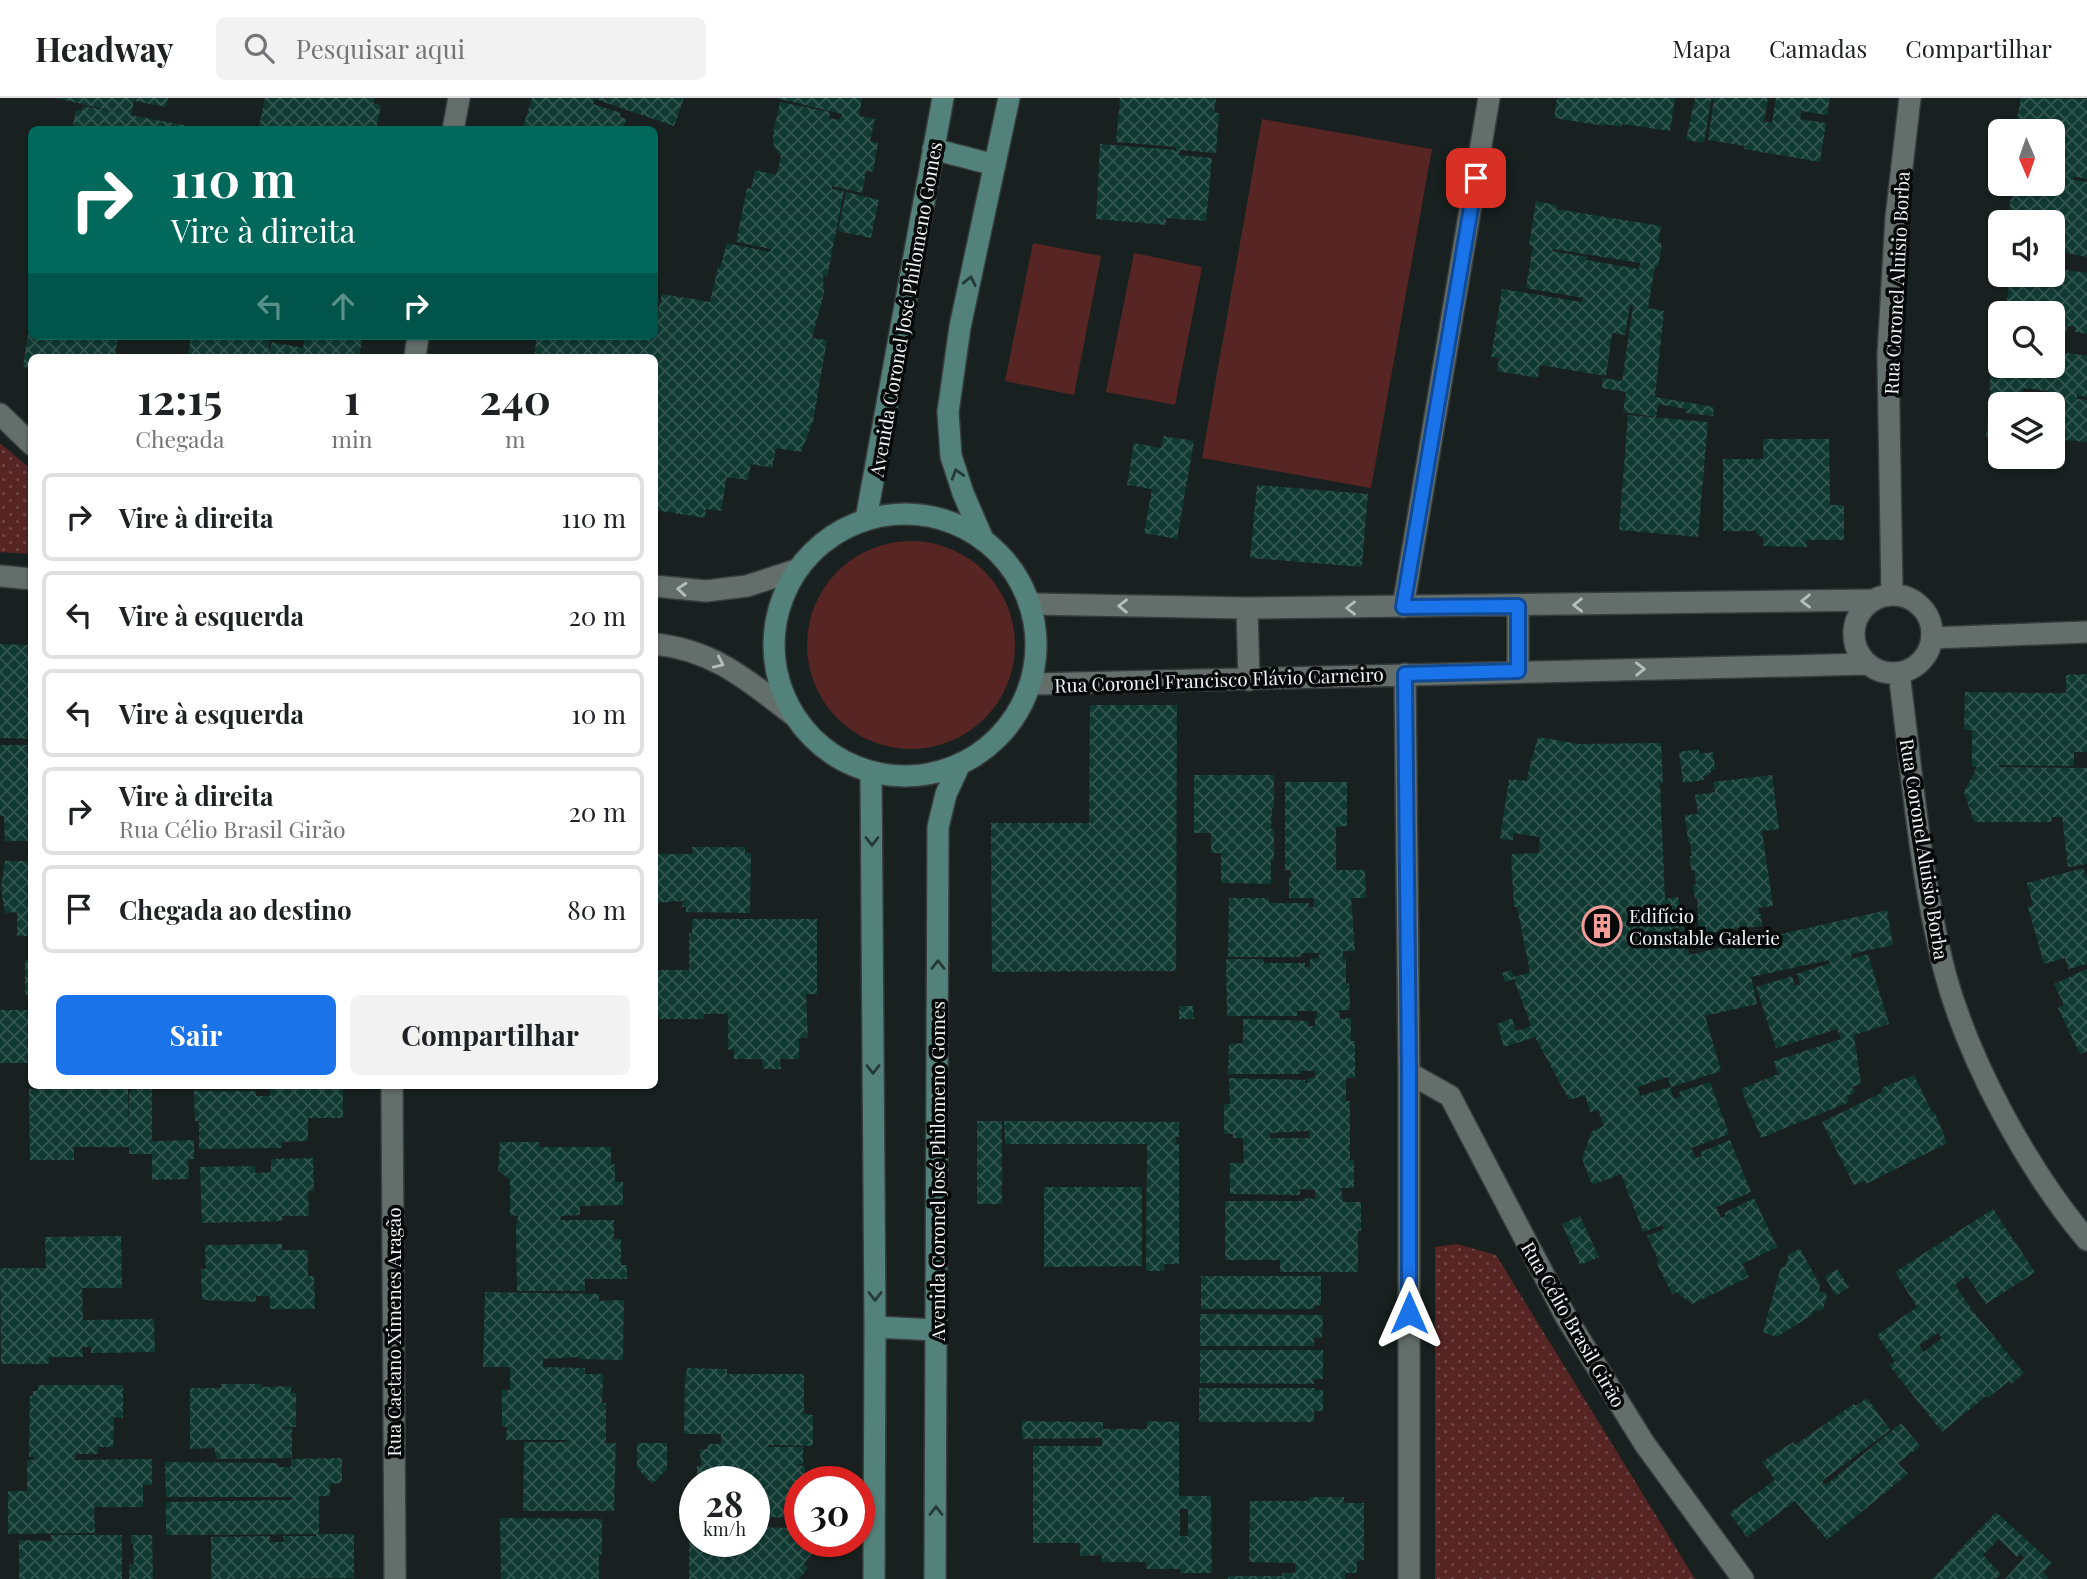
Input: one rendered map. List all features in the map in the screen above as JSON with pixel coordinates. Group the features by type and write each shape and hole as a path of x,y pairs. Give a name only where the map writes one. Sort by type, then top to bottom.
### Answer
{"main road":[{"name":"Avenida Coronel José Philomeno Gomes","path":"866,519 943,98"},
{"path":"982,537 926,515 866,519 827,539 796,570 779,605 773,642 777,680 793,715 827,751 871,773 916,777 959,766 1005,733 1033,684 1038,644 1032,604 1013,567 982,537 951,456 948,412 960,327 1009,98"},
{"path":"933,149 995,165"},
{"name":"Avenida Coronel José Philomeno Gomes","path":"935,1579 939,827 946,794 959,766"},
{"path":"871,773 874,1579"},
{"path":"875,1327 936,1329"}],"street":[{"path":"454,126 459,98"},
{"path":"1403,607 1489,98"},
{"name":"Rua Coronel Aluisio Borba","path":"1883,597 1888,355 1896,218 1910,98"},
{"path":"0,414 28,441"},
{"path":"658,586 706,591 747,586 796,570"},
{"path":"0,576 28,579"},
{"path":"1032,604 1247,608 1403,607 1883,597 1908,598 1921,608 1930,622 1932,638 1927,654 1915,666 1899,673 1882,672 1867,664 1858,652 1853,637 1855,623 1862,609 1883,597"},
{"path":"1518,606 1518,671"},
{"path":"1247,608 1249,680"},
{"path":"1932,638 2087,632"},
{"path":"658,644 673,645 737,672 793,715"},
{"name":"Rua Coronel Francisco Flávio Carneiro","path":"1033,684 1867,664"},
{"name":"Rua Coronel Aluisio Borba","path":"1899,673 1928,889 1946,975 1975,1056 2021,1147 2087,1240"},
{"path":"1405,674 1409,1073 1409,1579"},
{"name":"Rua Célio Brasil Girão","path":"1409,1073 1450,1096 1493,1182 1573,1329 1644,1443 1743,1579"},
{"name":"Rua Caetano Ximenes Aragão","path":"391,1089 395,1579"}],"shaded area":[{"path":"1262,119 1432,149 1371,488 1202,458"},
{"path":"1033,243 1101,256 1074,395 1005,381"},
{"path":"1134,253 1202,267 1175,405 1106,392"},
{"path":"0,443 28,466 28,554 0,552"},
{"path":"911,541 951,549 969,558 985,571 998,587 1007,605 1015,645 1007,685 998,703 985,719 969,732 951,741 911,749 871,741 853,732 837,719 824,703 815,685 807,645 815,605 824,587 837,571 853,558 871,549"},
{"path":"1457,1244 1496,1255 1695,1579 1435,1579 1435,1247"}],"building":[{"path":"55,98 168,98 166,107 134,101 131,115 188,126 73,126 76,110 82,111 83,106 117,112"},
{"path":"265,98 375,98 373,103 381,105 377,126 259,126"},
{"path":"532,98 684,98 674,126 595,99 593,104 621,113 620,117 626,119 624,126 523,126"},
{"path":"776,98 862,98 859,116 875,119 870,141 878,143 873,172 866,171 862,193 832,186 832,189 844,191 827,277 823,275 824,293 812,338 827,340 813,422 801,452 776,448 772,468 751,464 748,480 727,477 721,511 706,509 705,518 658,511 658,354 534,354 536,340 658,340 658,310 662,294 710,302 727,243 770,252 771,249 736,242 747,188 751,189 755,170 776,175 781,157 774,146 773,134 780,102 830,112 829,118 840,120 842,114"},
{"path":"1120,98 1216,98 1214,112 1219,113 1216,153 1180,150 1179,155 1212,158 1206,221 1166,218 1166,225 1096,219 1100,144 1176,150 1176,147 1116,142"},
{"path":"1557,98 1675,98 1670,131 1622,124 1622,127 1605,126 1554,118"},
{"path":"1695,98 1768,98 1764,121 1772,123 1776,98 1830,98 1827,115 1802,111 1800,119 1826,123 1820,162 1708,140 1714,100 1711,100 1704,143 1686,140"},
{"path":"2021,98 2087,99 2087,179 2073,176 2073,180 2087,182 2087,257 2065,253 2065,210 2009,209 2012,196 2065,196 2065,119 2017,119"},
{"path":"846,192 879,200 871,238 838,231"},
{"path":"1536,201 1556,205 1556,209 1661,226 1658,242 1662,244 1658,267 1655,266 1648,308 1664,311 1655,397 1714,407 1713,416 1686,413 1687,409 1658,404 1656,417 1623,412 1626,392 1602,388 1603,378 1622,381 1633,306 1630,305 1625,335 1612,333 1606,376 1540,365 1538,378 1497,371 1499,358 1491,357 1502,289 1581,302 1583,298 1526,288 1533,246 1529,245","holes":["1553,249 1640,263 1639,269 1552,251"]},
{"path":"2065,270 2087,273 2087,334 2075,332 2075,327 2067,326 2065,339 2065,301 2007,301 2009,287 2065,287"},
{"path":"28,334 28,340 117,340 115,354 28,354 28,368 23,367"},
{"path":"190,340 269,340 270,349 272,342 303,348 304,340 362,340 360,354 188,354"},
{"path":"2065,352 2087,356 2087,397 2077,395 2077,399 2087,400 2087,442 2065,440 2065,392 2023,388 2022,392 1991,392 1990,378 2065,378"},
{"path":"1628,415 1708,422 1698,537 1619,530"},
{"path":"1163,436 1194,441 1177,539 1144,533 1152,489 1127,485 1134,443 1161,448"},
{"path":"1763,439 1829,439 1830,505 1844,505 1844,540 1806,540 1807,547 1763,546 1763,538 1756,531 1723,531 1723,459 1763,459"},
{"path":"1257,485 1368,494 1362,567 1250,558"},
{"path":"0,644 28,645 28,739 0,738"},
{"path":"2087,674 2087,752 2074,752 2074,766 1999,765 2087,768 2087,864 2068,867 2062,817 2051,817 2052,822 1974,822 1964,792 1977,767 1972,767 1972,730 1964,730 1965,692 2066,693 2066,675"},
{"path":"1090,705 1177,705 1176,971 992,972 991,823 1089,823"},
{"path":"1538,737 1580,744 1661,743 1665,899 1678,897 1689,955 1887,910 1893,945 1851,954 1852,959 1868,954 1889,1024 1854,1035 1861,1084 1852,1087 1855,1092 1847,1096 1849,1102 1761,1138 1741,1089 1778,1074 1774,1061 1841,1039 1837,1029 1776,1048 1756,987 1792,976 1795,986 1800,985 1797,974 1830,963 1829,960 1751,977 1757,1004 1705,1016 1721,1071 1671,1087 1668,1077 1637,1087 1640,1096 1670,1087 1674,1099 1681,1096 1679,1092 1710,1082 1729,1134 1691,1148 1696,1158 1702,1156 1701,1152 1730,1140 1751,1192 1716,1207 1721,1218 1726,1216 1724,1213 1754,1198 1777,1247 1742,1264 1749,1277 1692,1304 1676,1292 1672,1294 1647,1236 1664,1229 1662,1225 1643,1232 1621,1174 1592,1185 1582,1158 1592,1131 1604,1126 1598,1110 1590,1112 1585,1095 1569,1100 1535,1037 1504,1047 1497,1024 1512,1018 1516,1031 1531,1026 1514,979 1505,982 1502,973 1511,970 1514,977 1530,972 1517,907 1514,907 1511,857 1512,854 1539,853 1540,837 1513,833 1513,840 1500,839 1509,779 1526,781"},
{"path":"0,745 28,745 28,841 5,841 4,816 0,816"},
{"path":"1699,749 1699,754 1713,752 1715,769 1712,769 1709,775 1703,776 1704,780 1683,783 1679,752"},
{"path":"1194,775 1274,775 1271,829 1274,829 1274,860 1271,860 1271,884 1221,883 1221,853 1211,853 1211,833 1194,833"},
{"path":"1772,775 1779,829 1762,831 1773,906 1758,908 1762,926 1699,934 1697,898 1693,885 1696,884 1694,870 1691,870 1692,856 1685,815 1698,814 1695,795 1715,792 1713,782"},
{"path":"1285,782 1347,782 1347,826 1336,827 1336,870 1365,870 1366,898 1351,898 1355,951 1343,951 1343,959 1346,959 1346,984 1349,983 1350,1010 1339,1010 1340,1019 1351,1018 1351,1041 1355,1041 1355,1078 1346,1078 1346,1101 1350,1101 1350,1160 1354,1160 1354,1188 1341,1188 1343,1202 1361,1202 1358,1272 1280,1272 1280,1260 1225,1260 1225,1201 1315,1199 1315,1190 1300,1189 1300,1195 1230,1194 1230,1163 1244,1163 1243,1138 1224,1134 1224,1104 1230,1104 1229,1078 1305,1080 1305,1083 1308,1083 1308,1078 1315,1078 1315,1071 1301,1071 1301,1074 1228,1074 1229,1044 1243,1043 1243,1019 1308,1021 1309,1026 1315,1026 1316,1011 1297,1011 1297,1016 1227,1016 1226,959 1305,963 1305,967 1310,967 1310,959 1319,958 1319,953 1302,953 1302,957 1228,957 1229,898 1268,898 1269,903 1309,903 1308,907 1314,907 1314,898 1289,898 1291,870 1285,870","holes":["1309,1131 1310,1138 1270,1138 1270,1133"]},
{"path":"692,847 745,847 745,853 751,853 750,913 686,912 686,907 682,907 683,901 658,903 658,854 693,854"},
{"path":"5,861 28,861 28,936 17,936 17,912 5,913 1,888"},
{"path":"2083,868 2087,877 2087,964 2068,969 2065,958 2044,964 2028,907 2033,905 2027,883"},
{"path":"692,919 817,919 817,994 806,994 808,1038 799,1038 799,1059 780,1059 781,1069 763,1069 762,1059 734,1059 734,1049 728,1050 728,1014 704,1014 703,1019 658,1019 658,970 689,970 689,933 692,934"},
{"path":"25,960 28,960 28,995 25,995"},
{"path":"2087,969 2087,1051 2080,1054 2058,1008 2064,1005 2054,984"},
{"path":"1179,1006 1193,1006 1194,1019 1179,1019"},
{"path":"0,1010 28,1010 28,1063 0,1063"},
{"path":"1914,1075 1932,1112 1935,1113 1947,1143 1866,1184 1864,1181 1854,1185 1822,1122 1883,1092 1881,1088"},
{"path":"29,1089 128,1089 128,1135 129,1092 132,1089 152,1089 152,1141 194,1140 194,1159 188,1160 189,1179 152,1180 152,1154 129,1154 129,1147 74,1147 74,1160 30,1160"},
{"path":"270,1089 343,1089 343,1118 308,1118 308,1141 282,1142 281,1148 199,1149 199,1121 195,1121 194,1091 256,1091 256,1096 270,1096"},
{"path":"977,1121 1002,1121 1002,1204 977,1204"},
{"path":"1004,1121 1179,1122 1176,1144 1179,1144 1179,1264 1165,1264 1164,1271 1146,1271 1147,1144 1005,1144"},
{"path":"500,1142 539,1142 539,1147 611,1147 615,1182 623,1182 623,1205 580,1206 580,1215 561,1216 560,1220 614,1220 614,1239 621,1239 621,1265 627,1265 627,1279 585,1279 585,1291 517,1291 518,1216 510,1215 510,1180 498,1170"},
{"path":"313,1158 314,1191 308,1191 309,1216 282,1216 282,1221 202,1223 200,1167 255,1166 255,1173 271,1172 271,1159"},
{"path":"1044,1187 1142,1187 1142,1266 1044,1267"},
{"path":"1993,1209 2035,1272 1986,1304 1967,1276 1955,1285 2024,1373 1988,1398 1986,1396 1942,1432 1889,1365 1895,1362 1877,1335 1917,1307 1895,1272","holes":["1938,1333 1942,1338 1924,1352 1919,1345"]},
{"path":"1580,1216 1599,1257 1580,1265 1562,1224"},
{"path":"121,1236 122,1288 82,1288 83,1320 154,1319 155,1352 91,1353 91,1347 82,1347 83,1357 49,1357 49,1364 1,1364 0,1268 46,1268 45,1237"},
{"path":"282,1244 282,1250 308,1250 308,1276 314,1276 315,1309 270,1309 270,1296 256,1296 256,1302 202,1300 201,1269 206,1269 205,1245"},
{"path":"1800,1249 1820,1285 1819,1291 1827,1296 1823,1309 1814,1310 1812,1315 1777,1337 1763,1332 1781,1267 1785,1267 1789,1254"},
{"path":"1837,1269 1849,1287 1836,1296 1825,1277"},
{"path":"1201,1276 1321,1276 1321,1305 1314,1306 1314,1309 1201,1309"},
{"path":"485,1292 599,1294 599,1301 624,1300 623,1360 579,1359 580,1357 543,1359 543,1367 585,1368 585,1374 603,1374 602,1403 606,1403 606,1443 616,1443 614,1511 523,1511 524,1442 567,1440 506,1440 507,1427 502,1426 502,1390 510,1390 510,1367 483,1367"},
{"path":"1200,1314 1323,1315 1322,1338 1314,1337 1314,1346 1200,1346"},
{"path":"1200,1350 1323,1350 1323,1379 1314,1379 1314,1384 1200,1383"},
{"path":"687,1368 727,1369 727,1374 804,1374 804,1414 813,1415 813,1446 768,1445 803,1447 803,1464 798,1465 805,1466 784,1466 784,1518 770,1517 770,1466 701,1466 700,1449 707,1449 709,1444 721,1444 721,1434 684,1434"},
{"path":"221,1384 291,1386 291,1393 296,1393 296,1427 282,1429 292,1428 292,1458 217,1459 214,1448 190,1449 190,1388 221,1388"},
{"path":"38,1385 123,1385 123,1418 114,1417 113,1447 98,1447 98,1454 76,1454 73,1460 152,1459 152,1485 143,1485 143,1507 94,1507 95,1533 8,1534 8,1491 27,1491 27,1460 34,1460 34,1457 29,1457 30,1396 33,1396 33,1391 38,1391"},
{"path":"1199,1388 1315,1388 1315,1391 1323,1390 1323,1411 1314,1411 1314,1422 1199,1422"},
{"path":"1867,1398 1890,1430 1822,1481 1826,1485 1901,1423 1920,1446 1898,1463 1908,1474 1827,1540 1795,1501 1747,1537 1729,1513 1775,1480 1762,1462 1793,1442 1795,1445"},
{"path":"1022,1421 1103,1422 1103,1429 1147,1429 1147,1421 1179,1422 1179,1496 1211,1496 1212,1573 1147,1569 1146,1562 1102,1562 1102,1555 1080,1556 1080,1543 1033,1543 1033,1446 1102,1446 1102,1438 1022,1439","holes":["1180,1509 1188,1509 1188,1536 1180,1536"]},
{"path":"637,1443 667,1443 667,1469 652,1484 637,1468"},
{"path":"342,1458 342,1483 330,1484 330,1496 319,1496 319,1534 354,1534 354,1578 211,1579 211,1537 270,1536 270,1542 284,1542 283,1536 316,1534 166,1535 166,1502 292,1500 292,1497 169,1497 166,1496 165,1462 278,1463 278,1467 291,1467 291,1459"},
{"path":"1309,1497 1344,1497 1344,1503 1364,1503 1364,1560 1357,1561 1357,1573 1345,1573 1345,1579 1228,1579 1228,1576 1282,1576 1282,1573 1295,1573 1295,1563 1249,1562 1250,1501 1309,1501"},
{"path":"1996,1512 2052,1563 2043,1572 2048,1577 2005,1579 2024,1558 2020,1554 2017,1557 1999,1539 1983,1555 2001,1574 1996,1579 1932,1579"},
{"path":"500,1518 602,1519 599,1579 501,1579"},
{"path":"770,1527 784,1528 784,1557 809,1557 804,1563 808,1568 799,1579 689,1579 689,1557 770,1557"},
{"path":"51,1535 122,1535 122,1579 19,1579 19,1540 51,1541"},
{"path":"131,1535 152,1535 153,1579 129,1579 129,1565 134,1564"}],"place":[{"name":"Edifício Constable Galerie","path":"1602,926"}],"route":[{"path":"1409,1313 1405,674 1518,671 1518,606 1403,607 1476,178"}]}
